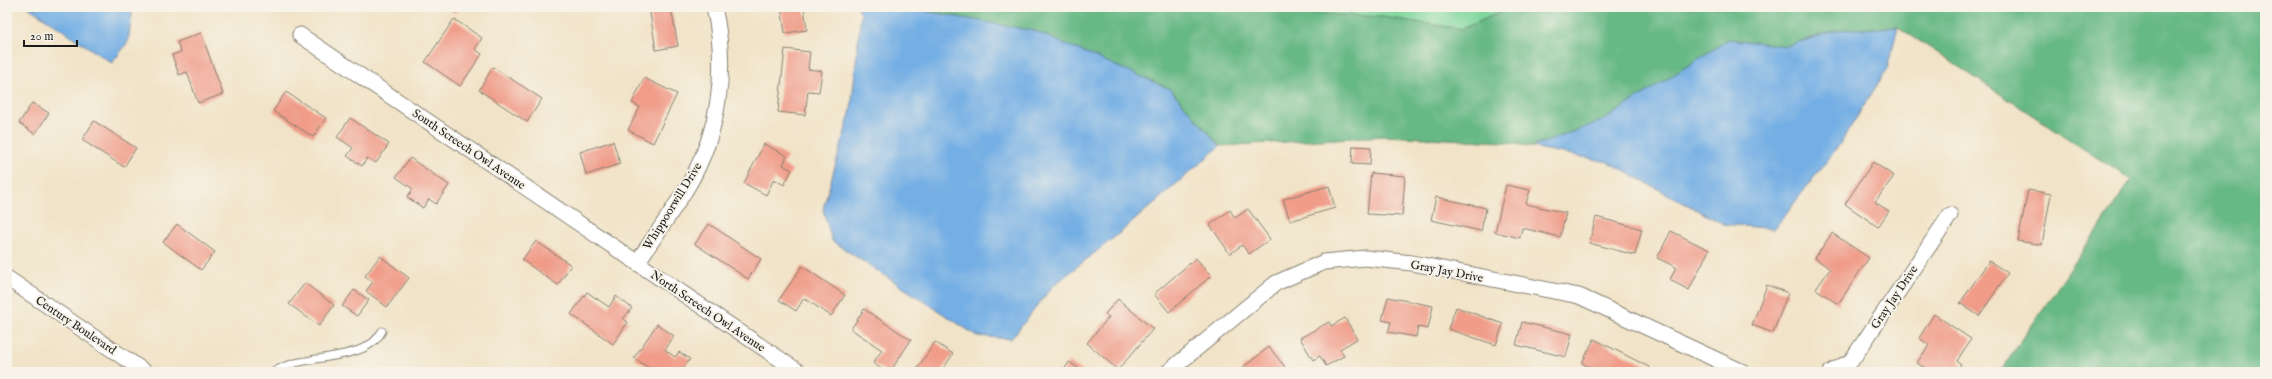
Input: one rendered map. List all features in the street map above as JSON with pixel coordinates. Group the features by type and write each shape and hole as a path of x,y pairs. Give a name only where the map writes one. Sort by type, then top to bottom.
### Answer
{"street":[{"name":"Whippoorwill Drive","path":"637,263 689,184 703,157 714,124 720,92 721,59 714,7"},
{"name":"South Screech Owl Avenue","path":"300,35 637,263"},
{"name":"Gray Jay Drive","path":"1831,372 1851,361 1950,215"},
{"name":"Gray Jay Drive","path":"1168,372 1276,283 1324,262 1366,258 1412,263 1579,296 1744,372"},
{"name":"North Screech Owl Avenue","path":"637,263 799,372"},
{"name":"Century Boulevard","path":"7,278 145,372"}],"lane":[{"path":"274,372 310,359 346,354 368,347 378,340 382,331"}],"green space":[{"path":"921,7 1274,7 1305,13 1383,17 1462,29 1512,7 2265,7 2265,372 2000,372 2131,180 1898,27 1838,30 1786,46 1729,39 1604,120 1532,147 1505,142 1385,136 1220,146 1170,89 1035,31 925,11"},
{"path":"1274,7 1512,7 1462,29 1383,17 1305,13"}],"water":[{"path":"28,7 133,7 128,42 112,63"},
{"path":"858,7 921,7 925,11 1035,31 1170,89 1220,146 1122,231 1053,286 1011,339 977,336 832,241 823,209 851,110 861,14"},
{"path":"1898,27 1887,69 1840,144 1774,229 1723,224 1608,162 1532,147 1604,120 1729,39 1786,46 1838,30"}],"building":[{"path":"447,7 460,7 456,13"},
{"path":"649,7 671,7 678,46 656,50"},
{"path":"781,7 804,7 807,30 785,33"},
{"path":"454,19 482,38 475,49 482,54 460,86 425,62"},
{"path":"201,33 223,94 198,103 187,72 179,75 172,55 181,52 177,42"},
{"path":"785,49 810,52 808,69 822,71 819,92 808,91 805,115 778,112"},
{"path":"493,67 542,99 527,122 479,90"},
{"path":"644,78 677,94 653,143 628,130 640,107 632,103"},
{"path":"286,92 326,118 313,137 273,111"},
{"path":"32,103 49,113 35,134 19,123"},
{"path":"350,118 389,144 376,163 367,158 362,166 347,156 353,148 337,137"},
{"path":"94,121 136,148 124,167 82,140"},
{"path":"613,141 620,164 586,175 580,152"},
{"path":"764,144 787,156 783,165 792,170 784,185 774,179 766,195 744,183"},
{"path":"1353,146 1371,147 1370,165 1352,164"},
{"path":"410,158 449,185 436,204 429,199 423,208 407,197 413,189 396,177"},
{"path":"1873,162 1894,176 1875,202 1889,211 1878,227 1845,204"},
{"path":"1371,173 1405,176 1402,216 1367,214"},
{"path":"1506,185 1530,190 1526,204 1566,213 1560,237 1522,228 1520,238 1495,232"},
{"path":"1329,186 1335,208 1290,221 1283,199"},
{"path":"2028,190 2051,194 2042,245 2018,241"},
{"path":"1436,197 1486,208 1481,231 1431,220"},
{"path":"1248,209 1270,239 1249,254 1242,245 1230,254 1210,225 1230,210 1235,218"},
{"path":"1596,217 1642,229 1635,255 1589,243"},
{"path":"177,224 215,252 201,270 163,242"},
{"path":"709,224 761,259 748,279 695,244"},
{"path":"1671,231 1709,250 1689,290 1670,280 1676,267 1657,258"},
{"path":"1832,233 1869,258 1838,304 1816,289 1830,269 1815,258"},
{"path":"536,241 571,265 558,285 522,260"},
{"path":"380,256 409,278 387,307 366,291 373,282 365,276"},
{"path":"1196,258 1211,276 1169,312 1154,294"},
{"path":"1989,261 2008,273 1979,316 1960,303"},
{"path":"802,266 845,295 831,316 804,298 796,311 779,300"},
{"path":"305,283 334,305 319,326 289,304"},
{"path":"1767,285 1788,293 1773,333 1752,325"},
{"path":"354,290 369,300 357,316 342,306"},
{"path":"587,292 609,307 616,296 632,308 623,319 628,322 613,344 571,314"},
{"path":"1388,297 1433,306 1428,329 1418,327 1416,337 1388,332 1391,322 1382,320"},
{"path":"1118,299 1153,329 1118,370 1087,343 1109,317 1105,314"},
{"path":"1456,307 1503,324 1496,345 1448,329"},
{"path":"864,309 911,340 890,372 886,372 873,363 882,350 851,329"},
{"path":"1934,314 1971,339 1957,361 1961,364 1956,372 1949,370 1947,372 1931,372 1917,363 1929,345 1919,338"},
{"path":"1345,318 1357,339 1340,349 1344,356 1326,366 1320,356 1313,360 1300,338 1329,322 1331,326"},
{"path":"1522,322 1572,334 1566,357 1516,345"},
{"path":"657,324 674,336 665,350 675,357 679,352 690,359 681,372 655,372 634,358"},
{"path":"1594,339 1649,367 1646,372 1599,372 1582,363"},
{"path":"935,342 953,354 941,372 915,372"},
{"path":"1269,347 1285,367 1278,372 1241,372 1243,371 1241,369"},
{"path":"1069,362 1084,372 1063,372"}]}
